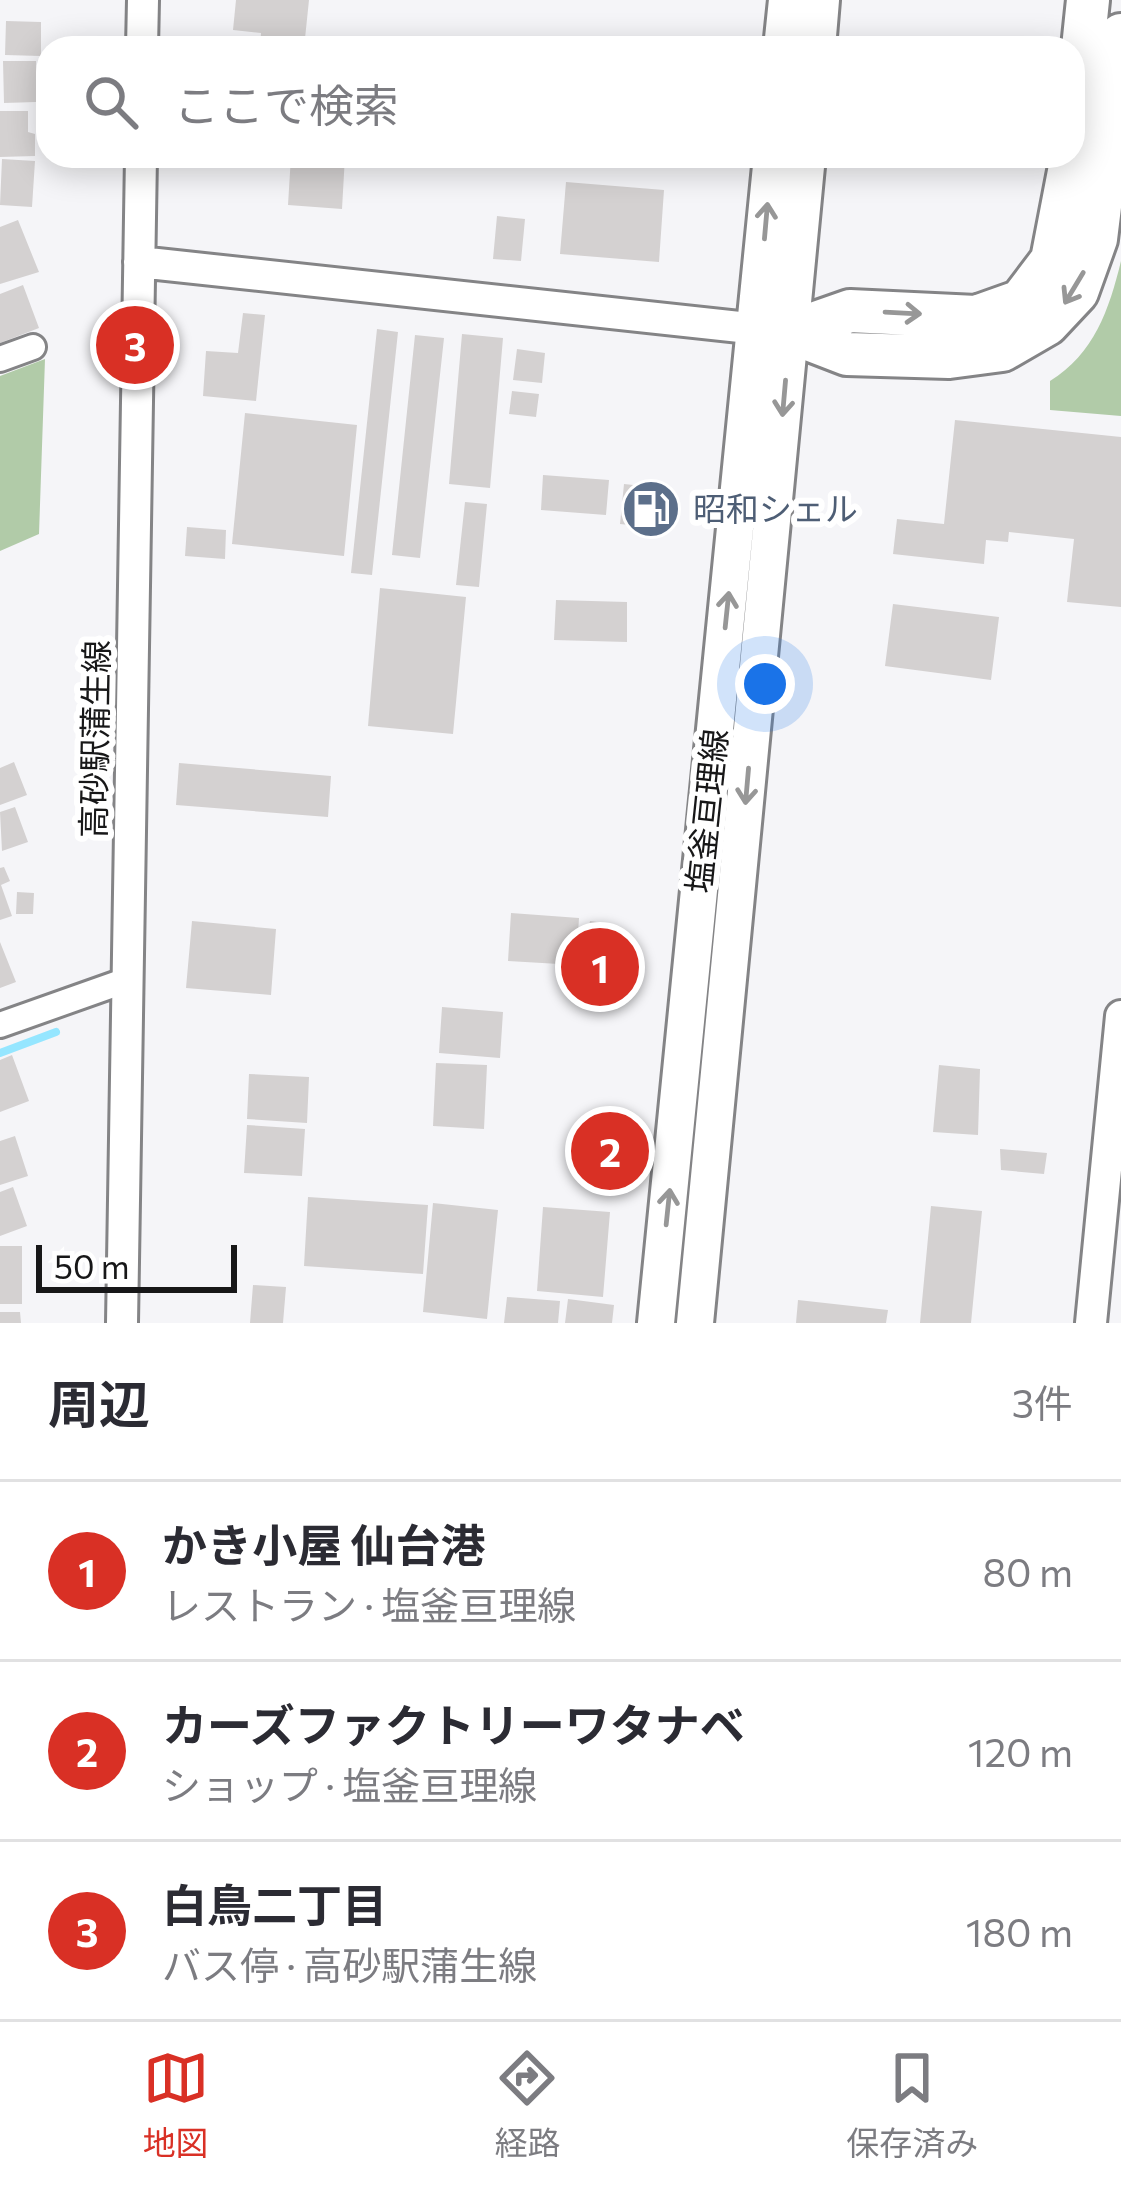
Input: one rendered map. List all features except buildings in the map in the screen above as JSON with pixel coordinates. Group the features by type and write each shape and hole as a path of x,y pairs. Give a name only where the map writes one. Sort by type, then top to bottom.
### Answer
{"highway":[{"path":"1084,36 1088,0"},
{"path":"773,330 847,353 949,356 1002,350 1047,324 1077,292 1096,239 1121,34"},
{"path":"773,330 850,311 976,317 1021,301 1052,260 1070,168"}],"main road":[{"path":"783,36 787,0"},
{"path":"818,36 821,0"},
{"name":"塩釜亘理線","path":"695,1323 773,330 772,168"},
{"name":"塩釜亘理線","path":"656,1323 773,330 805,168"}],"street":[{"path":"142,36 143,0"},
{"name":"高砂駅蒲生線","path":"122,1323 140,168"},
{"path":"139,262 773,330"},
{"path":"0,359 33,347"},
{"path":"0,1025 127,980"},
{"path":"1091,1323 1121,1016"}],"green space":[{"path":"1121,261 1121,416 1050,410 1050,381 1078,358 1098,329"},
{"path":"45,359 39,534 0,551 0,376"}],"waterway":[{"path":"0,1053 56,1032"}],"place":[{"name":"白鳥二丁目","path":"135,345"},
{"name":"昭和シェル","path":"651,509"},
{"name":"かき小屋 仙台港","path":"600,967"},
{"name":"カーズファクトリーワタナベ","path":"610,1151"}]}
